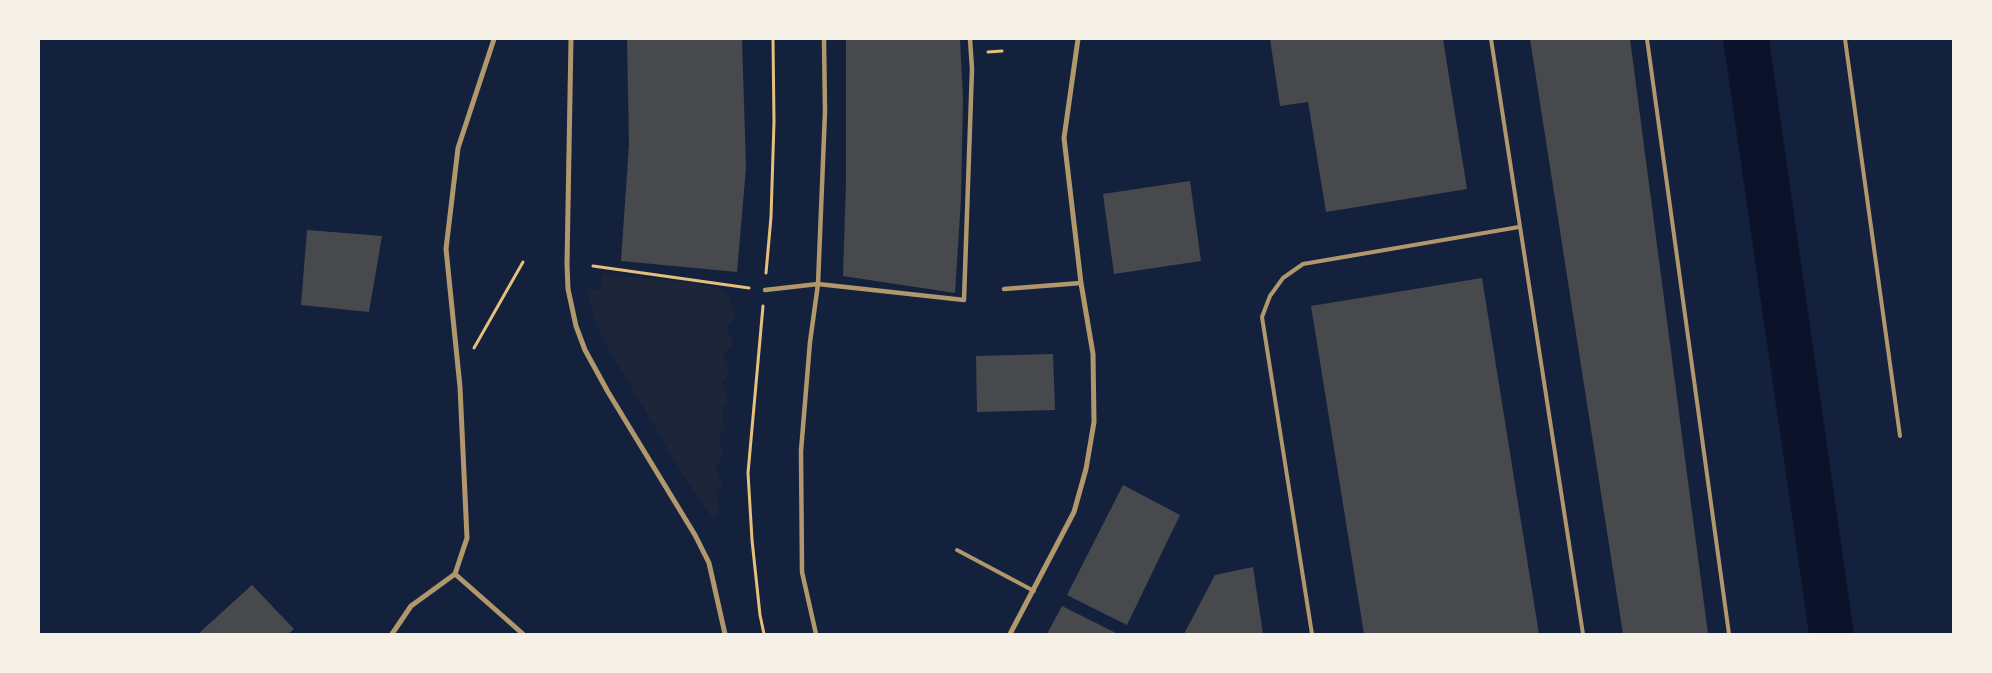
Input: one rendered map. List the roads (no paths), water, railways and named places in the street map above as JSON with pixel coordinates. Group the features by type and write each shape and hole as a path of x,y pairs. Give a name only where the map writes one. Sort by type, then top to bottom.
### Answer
{"street":[{"path":"392,634 411,606 456,574 467,538 459,376 446,249 458,148 494,39"},
{"path":"571,39 567,264 568,289 576,326 585,350 608,392 679,507 709,563 726,634"},
{"path":"816,634 802,572 801,451 810,342 818,284 825,112 824,39"},
{"path":"765,290 818,284 964,300 972,69 970,39"},
{"path":"1010,634 1074,512 1086,469 1094,422 1093,354 1081,283 1064,138 1078,39"},
{"path":"1004,289 1081,283"},
{"path":"456,574 523,634"}],"lane":[{"path":"1491,39 1584,634"},
{"path":"1647,39 1729,634"},
{"path":"1845,39 1900,436"},
{"path":"1312,634 1262,317 1270,296 1283,278 1303,264 1519,227"},
{"path":"957,550 1034,591"}]}
